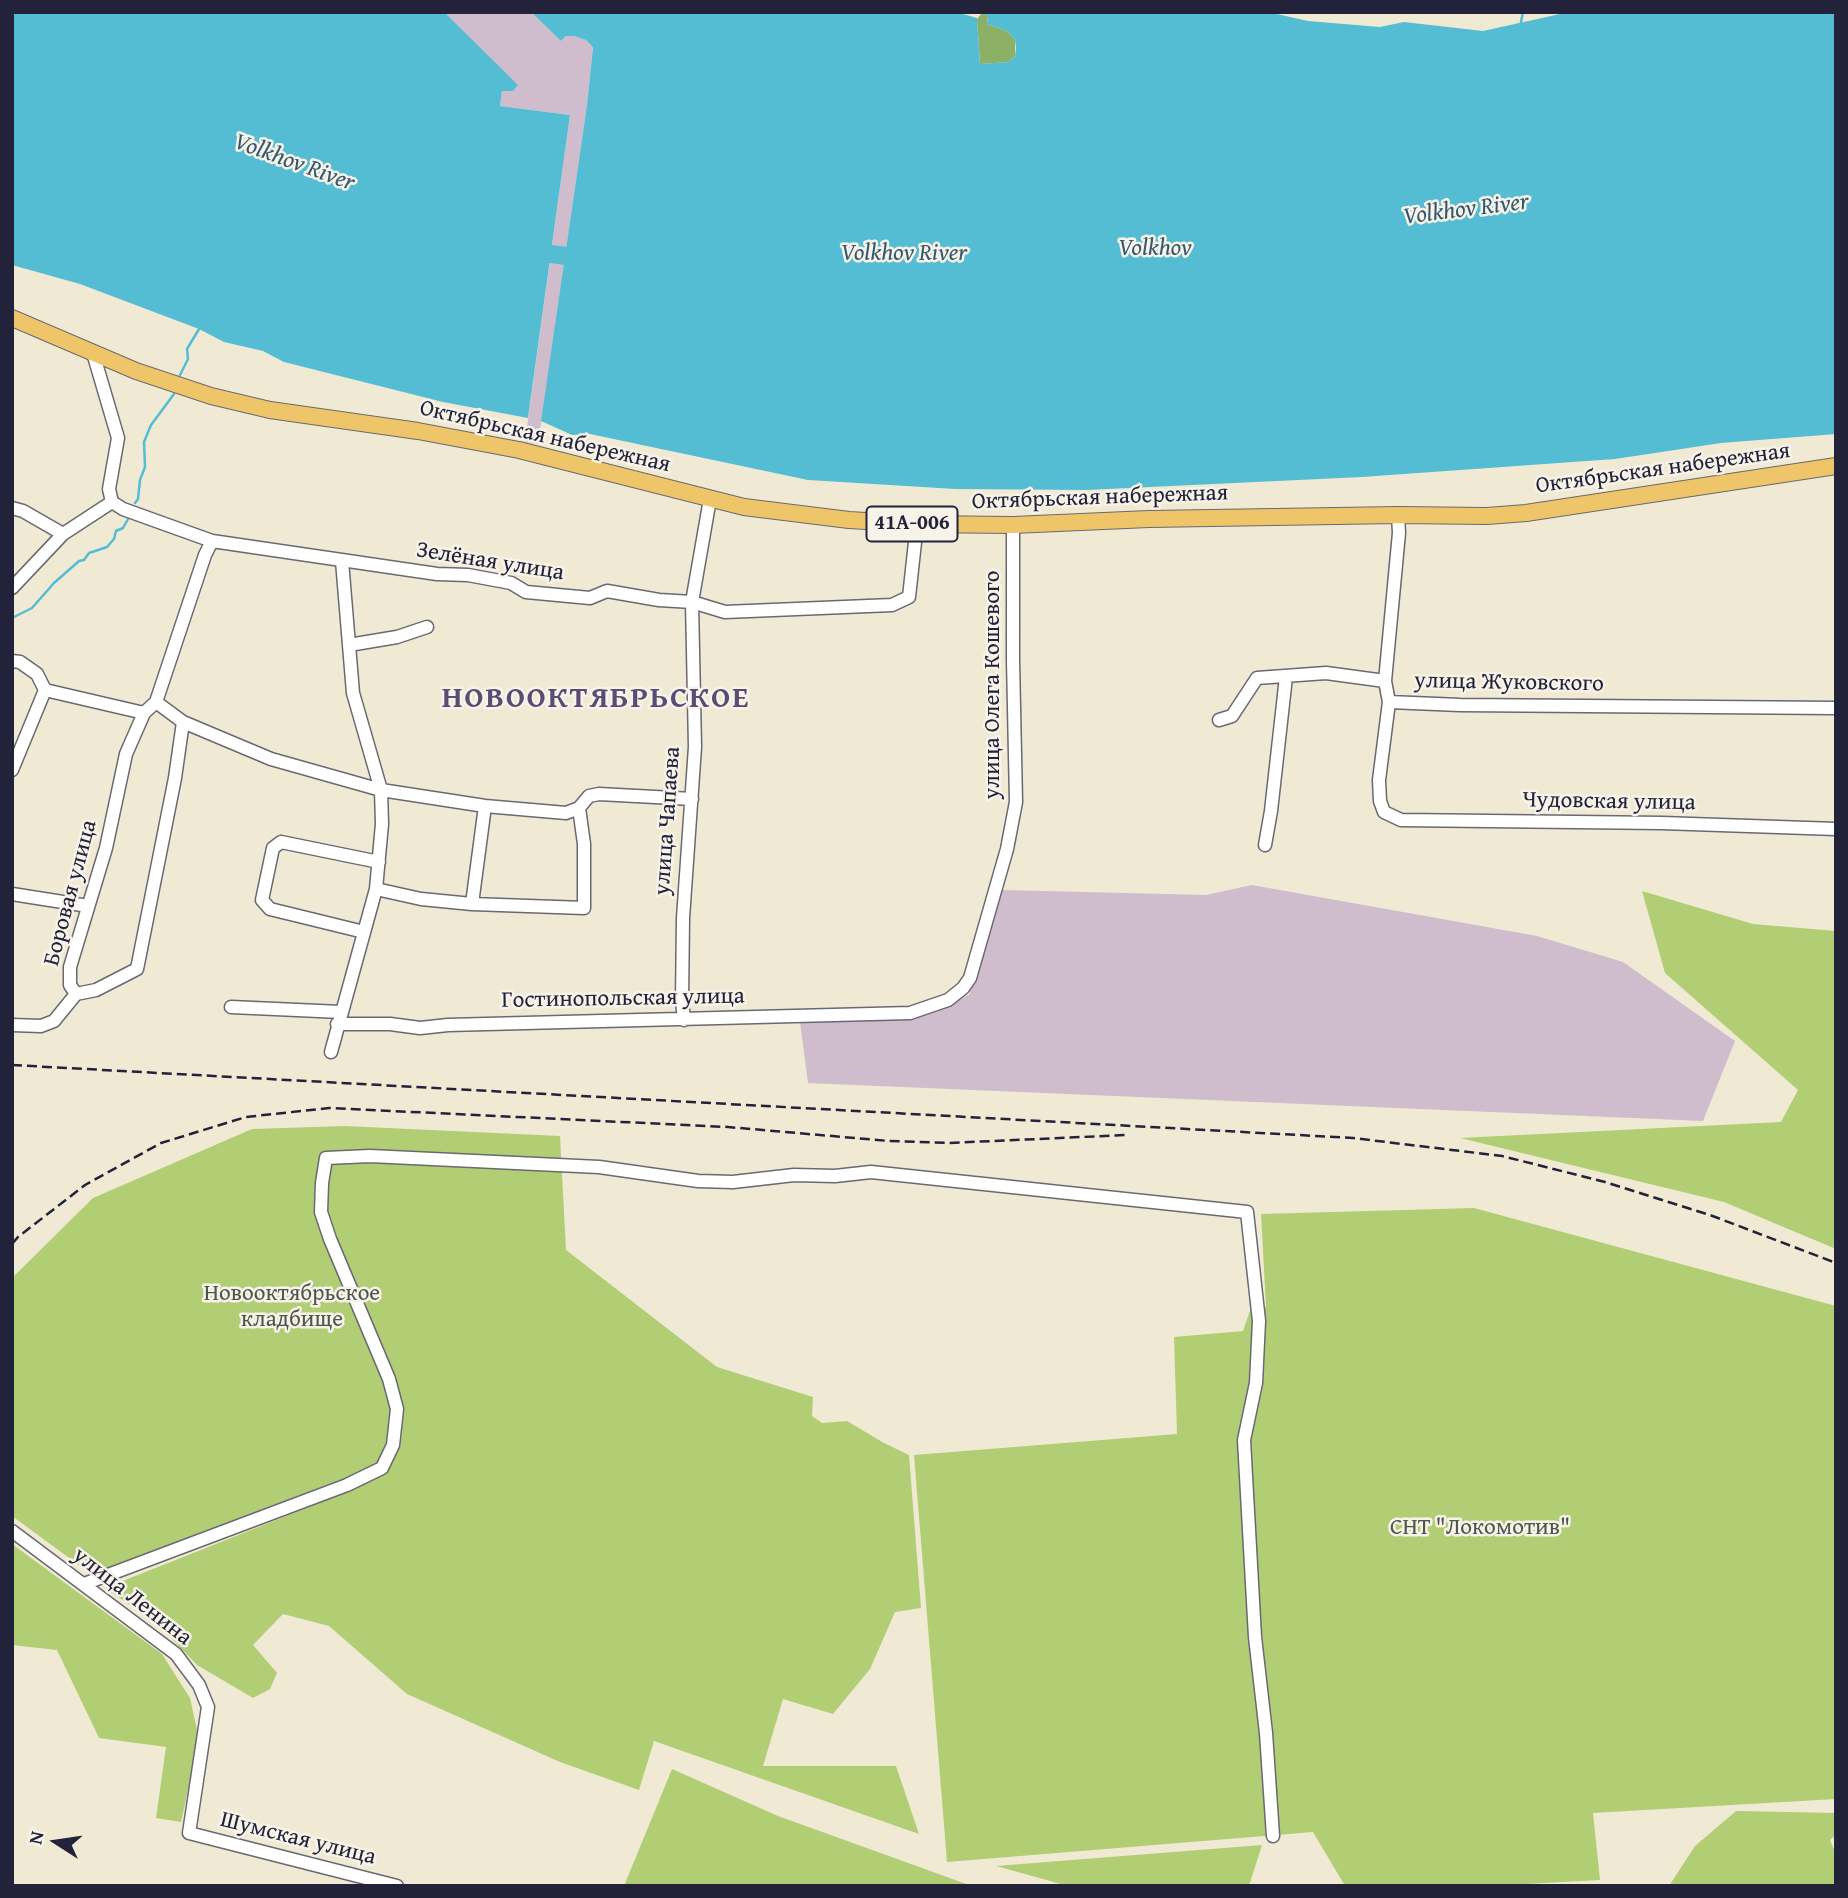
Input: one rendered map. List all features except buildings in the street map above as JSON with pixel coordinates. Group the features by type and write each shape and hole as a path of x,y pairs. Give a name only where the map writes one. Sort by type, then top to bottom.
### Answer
{"main road":[{"name":"Октябрьская набережная","path":"12,318 93,353 199,392 270,410 418,431 519,450 710,499 797,515 917,524 1013,525 1149,519 1487,516 1526,513 1836,466"}],"street":[{"path":"12,588 64,534 112,502 109,489 118,438 93,353"},
{"name":"улица Чапаева","path":"684,1020 683,918 695,747 692,602 710,499"},
{"name":"Зелёная улица","path":"112,502 123,509 212,541 437,574 468,575 511,583 526,592 590,598 607,591 659,600 692,602 725,612 891,605 909,597 917,524"},
{"path":"12,508 23,511 64,534"},
{"path":"1385,681 1399,533 1398,515"},
{"name":"улица Олега Кошевого","path":"911,1013 948,1000 970,978 1007,849 1016,802 1013,525"},
{"path":"212,541 156,702 183,722 271,760 381,790 485,806 566,813 579,808 589,796 599,794 692,799"},
{"path":"331,1052 376,889 382,824 381,790 354,693 342,561"},
{"path":"349,645 397,638 427,627"},
{"path":"12,661 20,662 37,674 46,690 144,713"},
{"name":"улица Жуковского","path":"1219,720 1232,716 1257,678 1326,673 1385,681 1389,702 1836,708"},
{"path":"1265,845 1286,677"},
{"path":"12,770 46,690"},
{"name":"Боровая улица","path":"156,702 144,713 126,754 106,848 70,967 69,985 75,994 96,990 137,969 175,778 183,722"},
{"name":"Чудовская улица","path":"1389,702 1379,780 1380,801 1384,812 1401,820 1662,823 1836,829"},
{"path":"472,904 485,806"},
{"path":"376,889 421,899 472,904 584,908 584,844 579,808"},
{"path":"364,932 270,909 262,900 273,848 281,842 379,862"},
{"path":"12,894 88,906"},
{"path":"12,1025 41,1026 54,1021 75,994"},
{"name":"Гостинопольская улица","path":"231,1007 420,1028 449,1024 911,1013"},
{"path":"85,1584 347,1485 382,1468 393,1445 397,1409 389,1379 321,1212 326,1158 370,1156 599,1167 698,1181 733,1182 794,1175 835,1176 871,1172 1247,1212 1259,1321 1255,1382 1244,1440 1255,1637 1266,1733 1273,1836"},
{"name":"улица Ленина","path":"12,1531 176,1654 199,1685 208,1707 189,1833"},
{"name":"Шумская улица","path":"189,1833 397,1886"}],"shaded area":[{"path":"444,12 531,12 561,41 566,36 574,36 593,46 587,105 538,444 525,442 570,115 500,106 502,91"},
{"path":"1252,885 1537,936 1623,962 1735,1041 1703,1121 808,1083 800,1022 930,1014 969,995 1002,890 1206,895"}],"green space":[{"path":"982,13 988,16 987,24 1007,31 1015,40 1015,56 1009,62 980,64 977,19"},
{"path":"1642,891 1753,924 1836,931 1836,1249 1724,1202 1460,1138 1781,1122 1798,1090 1665,973"},
{"name":"Новооктябрьское кладбище","path":"345,1126 560,1136 566,1250 717,1367 813,1397 812,1416 822,1423 847,1421 909,1455 921,1608 895,1612 870,1669 833,1714 783,1699 763,1766 896,1766 919,1834 654,1741 639,1790 560,1762 407,1694 329,1626 283,1614 253,1645 277,1673 270,1689 253,1698 197,1665 158,1624 105,1588 357,1488 342,1479 91,1574 12,1516 12,1278 93,1198 252,1129"},
{"name":"СНТ \"Локомотив\"","path":"1474,1208 1836,1306 1836,1799 1593,1813 1600,1880 1490,1886 1345,1886 1313,1832 947,1862 914,1455 1177,1434 1174,1337 1243,1331 1251,1308 1266,1307 1261,1214"},
{"path":"12,1544 162,1654 190,1698 199,1739 181,1822 156,1818 166,1747 99,1738 57,1650 12,1645"},
{"path":"672,1769 778,1816 972,1886 624,1886"},
{"path":"1736,1811 1836,1813 1836,1835 1830,1840 1836,1854 1836,1886 1669,1886 1695,1846"},
{"path":"1262,1845 1249,1886 1068,1886 996,1866"}],"water":[{"path":"12,12 444,12 518,85 513,91 502,91 500,106 570,115 528,418 443,402 284,362 263,351 224,342 199,329 80,284 12,265"},
{"name":"Volkhov","path":"531,12 956,12 977,18 980,64 1009,62 1015,56 1016,48 1015,40 1007,31 987,24 988,16 978,12 1268,12 1308,21 1380,27 1404,22 1483,31 1569,12 1836,12 1836,434 1721,443 1615,459 1362,477 1087,490 955,489 808,480 590,434 572,435 541,421 593,47 586,40 574,36 566,36 561,41"}],"waterway":[{"path":"1521,22 1523,12"},
{"name":"Volkhov River","path":"529,251 588,259"},
{"path":"180,375 188,359 187,349 199,329"},
{"path":"135,503 145,467 144,442 151,425 174,394"},
{"path":"12,618 32,608 54,583 89,553 107,547 114,539 116,531 123,528 128,519"}],"railway":[{"path":"12,1065 1353,1138 1502,1156 1605,1182 1710,1215 1836,1263"},
{"path":"12,1244 85,1185 161,1143 246,1117 329,1108 728,1127 889,1141 949,1143 1126,1135"}],"district":[{"name":"НОВООКТЯБРЬСКОЕ","path":"596,699"}]}
